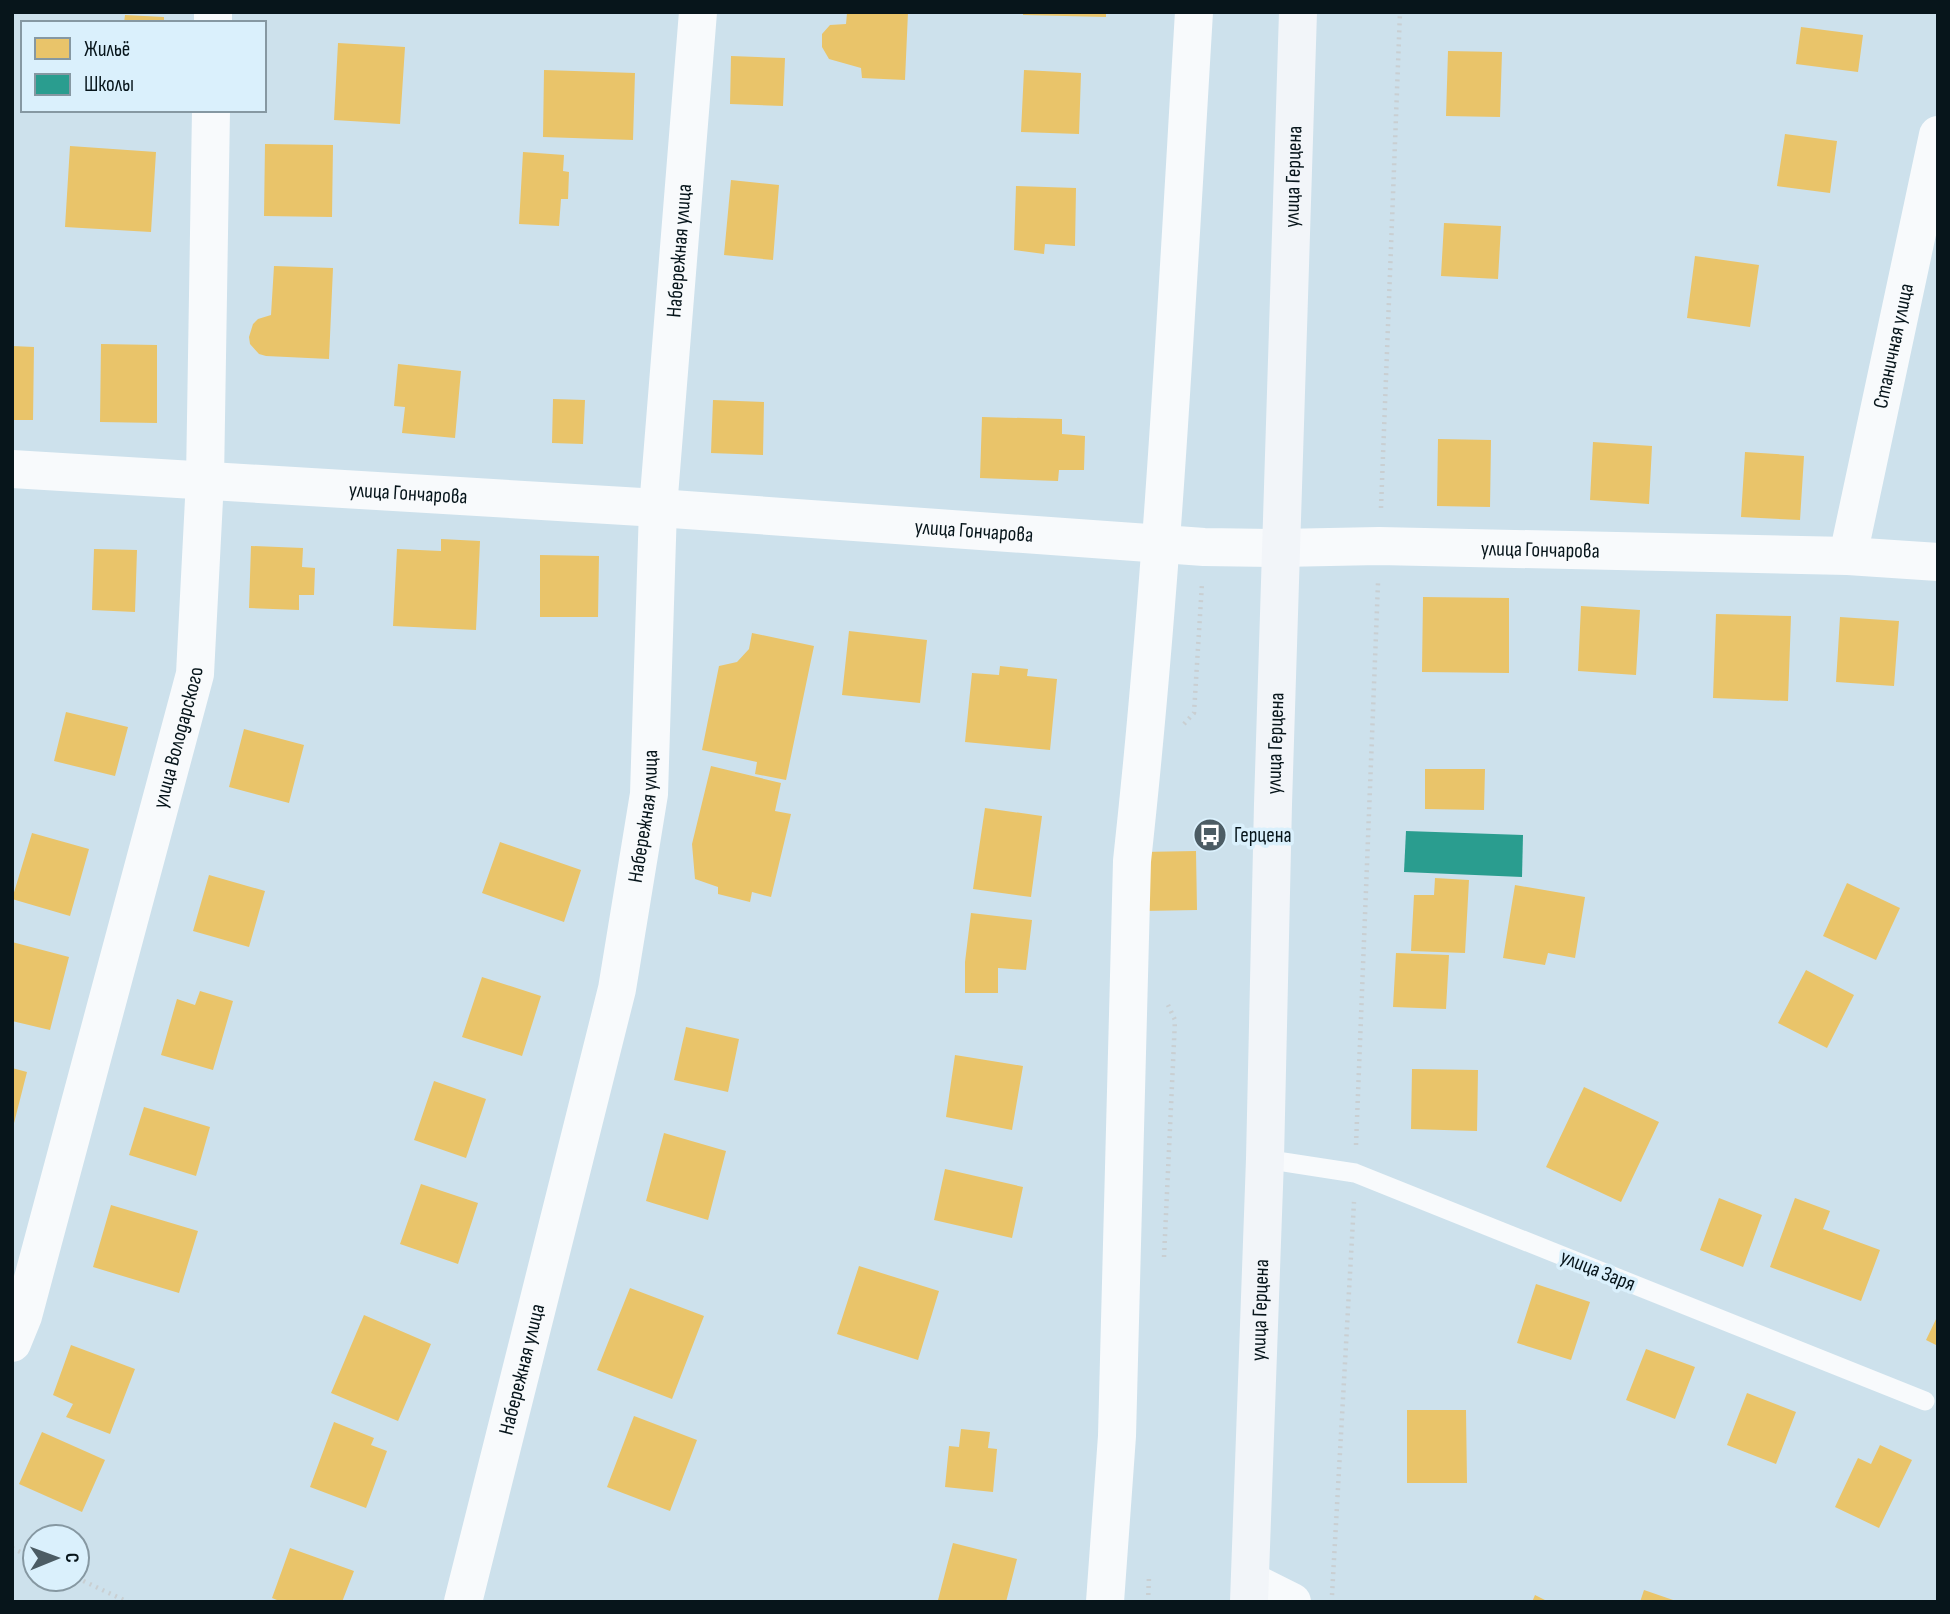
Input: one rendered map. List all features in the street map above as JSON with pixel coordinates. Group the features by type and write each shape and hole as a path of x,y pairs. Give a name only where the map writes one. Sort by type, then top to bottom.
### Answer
{"main road":[{"name":"улица Герцена","path":"1250,1591 1298,12"}],"street":[{"name":"Набережная улица","path":"463,1602 617,989 649,794 658,508 698,12"},
{"path":"1105,1602 1117,1436 1132,860 1162,544 1194,12"},
{"name":"улица Володарского","path":"12,1343 27,1302 195,674 205,480 211,112"},
{"name":"Станичная улица","path":"1848,556 1938,135"},
{"name":"улица Гончарова","path":"12,469 658,508 1204,547 1379,546 1848,556 1938,562"},
{"path":"1250,1591 1292,1602"}],"lane":[{"name":"улица Заря","path":"1265,1159 1355,1173 1925,1401"}],"path":[{"path":"1331,1602 1355,1173 1400,12"},
{"path":"1142,772 1194,713 1204,547"},
{"path":"1163,1269 1175,1020 1164,997"},
{"path":"1148,1602 1149,1574"},
{"path":"91,1585 128,1602"}],"building: Жильё":[{"path":"908,12 905,80 862,78 861,68 829,59 822,47 822,34 830,25 846,24 847,13"},
{"path":"1023,12 1106,12 1106,17 1023,15"},
{"path":"125,15 164,17 164,21 124,21"},
{"path":"1801,27 1863,35 1858,72 1796,64"},
{"path":"338,43 405,47 400,124 334,120"},
{"path":"1448,51 1502,52 1500,117 1446,116"},
{"path":"731,56 785,58 783,106 730,104"},
{"path":"544,70 635,73 633,140 543,137"},
{"path":"1024,70 1081,73 1079,134 1021,132"},
{"path":"1785,134 1837,141 1830,193 1777,186"},
{"path":"265,144 333,145 332,217 264,216"},
{"path":"70,146 156,152 151,232 65,227"},
{"path":"523,152 564,155 563,171 569,172 568,199 561,199 559,226 519,224"},
{"path":"731,180 779,185 773,260 724,255"},
{"path":"1016,186 1076,188 1075,246 1045,244 1044,254 1014,250"},
{"path":"1444,223 1501,226 1498,279 1441,276"},
{"path":"1695,256 1759,265 1750,327 1687,318"},
{"path":"274,266 333,268 329,359 266,356 259,354 250,344 253,324 258,319 271,315"},
{"path":"101,344 157,345 157,423 100,422"},
{"path":"12,346 34,347 33,420 12,420"},
{"path":"398,364 461,371 455,438 402,433 405,407 394,406"},
{"path":"553,399 585,400 583,444 552,443"},
{"path":"713,400 764,402 763,455 711,453"},
{"path":"982,417 1062,419 1062,434 1085,436 1084,470 1059,470 1058,481 980,478"},
{"path":"1438,439 1491,440 1490,507 1437,506"},
{"path":"1593,442 1652,446 1649,504 1590,500"},
{"path":"1745,452 1804,456 1800,520 1741,517"},
{"path":"441,539 480,541 476,630 393,626 397,549 441,551"},
{"path":"251,546 303,548 302,567 315,568 314,595 299,595 299,610 249,608"},
{"path":"94,549 137,550 135,612 92,610"},
{"path":"540,555 599,556 598,617 540,617"},
{"path":"1423,597 1509,598 1509,673 1422,672"},
{"path":"1581,606 1640,610 1636,675 1578,671"},
{"path":"1716,614 1791,616 1788,701 1713,698"},
{"path":"1840,617 1899,621 1894,686 1836,682"},
{"path":"849,631 927,640 920,703 842,695"},
{"path":"752,633 814,646 786,780 755,774 757,762 702,750 719,666 737,662 749,649"},
{"path":"1000,666 1028,669 1027,676 1057,679 1050,750 965,742 972,673 999,675"},
{"path":"66,712 128,727 115,776 54,761"},
{"path":"244,729 304,745 289,803 229,787"},
{"path":"711,766 781,783 775,811 791,814 771,897 752,892 750,902 718,894 718,887 695,879 692,844"},
{"path":"1425,769 1485,769 1484,810 1425,809"},
{"path":"985,808 1042,816 1031,897 973,889"},
{"path":"32,833 89,849 70,916 12,899"},
{"path":"500,842 581,870 564,922 482,893"},
{"path":"1196,851 1197,910 1142,911 1141,852"},
{"path":"209,875 265,891 249,947 193,931"},
{"path":"1435,878 1469,880 1465,953 1411,951 1414,895 1434,895"},
{"path":"1847,883 1900,908 1876,960 1823,936"},
{"path":"1515,885 1585,897 1575,958 1548,953 1545,965 1503,958"},
{"path":"971,913 1032,920 1026,970 998,968 998,993 965,993 965,962"},
{"path":"12,942 69,957 50,1030 12,1021"},
{"path":"1396,953 1449,955 1446,1009 1393,1007"},
{"path":"1806,970 1854,995 1827,1048 1778,1023"},
{"path":"482,977 541,996 522,1056 462,1037"},
{"path":"200,991 233,1001 213,1070 161,1055 177,999 195,1005"},
{"path":"686,1027 739,1039 728,1092 674,1080"},
{"path":"955,1055 1023,1066 1012,1130 946,1117"},
{"path":"12,1068 27,1072 13,1127 12,1127"},
{"path":"1412,1069 1478,1070 1477,1131 1411,1129"},
{"path":"434,1081 486,1099 466,1158 414,1140"},
{"path":"1584,1087 1659,1122 1621,1202 1546,1167"},
{"path":"144,1107 210,1127 196,1176 129,1155"},
{"path":"664,1133 726,1151 708,1220 646,1201"},
{"path":"945,1169 1023,1187 1012,1238 934,1220"},
{"path":"421,1184 478,1203 458,1264 400,1244"},
{"path":"1719,1198 1762,1215 1743,1267 1700,1250"},
{"path":"1795,1198 1830,1211 1823,1229 1880,1250 1861,1301 1770,1267"},
{"path":"111,1205 198,1231 179,1293 93,1267"},
{"path":"859,1266 939,1291 918,1360 837,1334"},
{"path":"1536,1284 1590,1302 1571,1360 1517,1343"},
{"path":"630,1288 704,1316 672,1399 597,1370"},
{"path":"364,1315 431,1344 398,1421 331,1393"},
{"path":"1938,1315 1938,1346 1926,1340"},
{"path":"71,1345 135,1369 110,1434 66,1417 73,1404 53,1395"},
{"path":"1646,1349 1695,1367 1675,1419 1626,1400"},
{"path":"1747,1393 1796,1412 1776,1464 1727,1445"},
{"path":"1407,1410 1466,1410 1467,1483 1407,1483"},
{"path":"634,1416 697,1440 670,1511 607,1487"},
{"path":"334,1422 374,1438 371,1445 387,1451 366,1508 310,1487"},
{"path":"961,1429 990,1432 988,1448 997,1449 993,1492 945,1487 949,1446 959,1447"},
{"path":"42,1432 105,1460 82,1512 19,1484"},
{"path":"1880,1445 1912,1460 1879,1528 1835,1507 1858,1458 1871,1464"},
{"path":"953,1543 1017,1559 1006,1602 938,1600"},
{"path":"290,1548 354,1571 342,1602 282,1602 272,1598"},
{"path":"1644,1590 1676,1601 1640,1602"},
{"path":"1535,1595 1549,1602 1532,1602"}],"building: Школы":[{"path":"1406,831 1523,835 1522,877 1404,872"}],"place":[{"name":"Герцена","path":"1210,835"}]}
